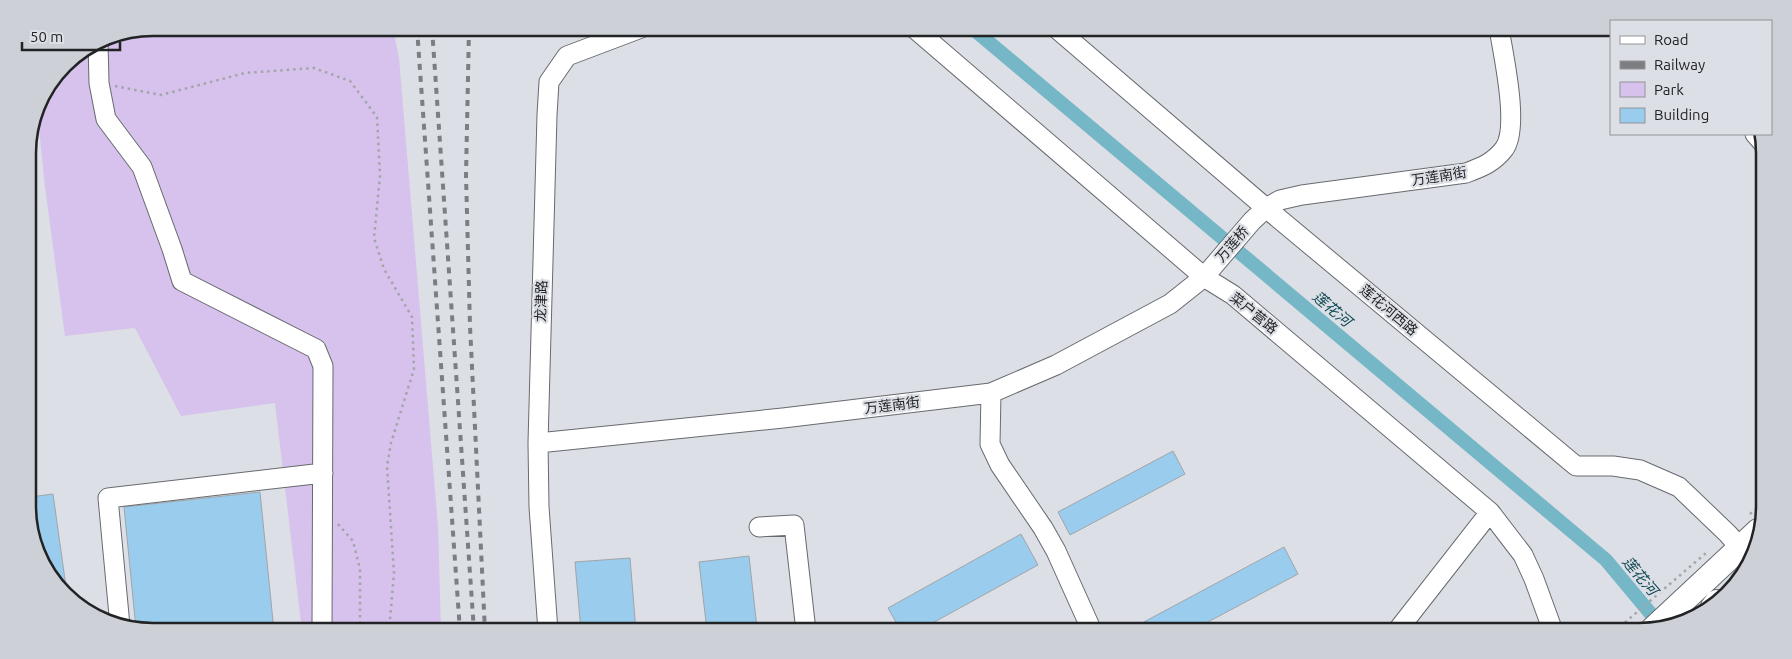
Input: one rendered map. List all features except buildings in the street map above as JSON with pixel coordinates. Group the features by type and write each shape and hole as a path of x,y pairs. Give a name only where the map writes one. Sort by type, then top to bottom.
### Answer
{"main road":[{"path":"1660,620 1685,585 1744,553"}],"street":[{"name":"菜户营路","path":"924,36 1208,271 1233,296 1490,512 1523,555 1550,622"},
{"name":"莲花河西路","path":"1066,36 1266,208 1576,466 1604,465 1640,470 1678,487 1728,534 1744,553"},
{"name":"万莲南街","path":"1252,221 1266,208 1280,200 1302,195 1466,173 1487,166 1505,148 1510,137 1511,105 1500,36"},
{"name":"龙津路","path":"547,623 539,507 538,443 546,125 549,82 567,56 618,37"},
{"path":"98,50 99,83 106,119 142,167 182,281 316,349 323,366 322,623"},
{"name":"万莲桥","path":"1208,271 1252,221"},
{"name":"万莲南街","path":"538,443 783,418 991,392 1056,365 1170,304 1208,271"},
{"path":"991,392 990,444 1000,465 1043,528 1056,551 1088,622"},
{"path":"119,618 108,498 323,473"},
{"path":"1404,622 1490,512"},
{"path":"759,527 794,525 805,623"}],"path":[{"path":"99,83 161,95 245,73 314,68 350,81 376,117 380,176 374,238 384,270 412,317 414,369 391,443 387,466 394,573 390,623"},
{"path":"323,506 353,541 360,569 360,623"},
{"path":"1626,622 1685,585"}],"green space":[{"path":"146,37 395,37 399,58 438,527 441,623 301,623 275,403 181,416 135,328 65,336 39,128 42,116 60,82 76,65 102,48 116,42"}],"waterway":[{"name":"莲花河","path":"982,36 1606,560 1656,621"}],"railway":[{"path":"418,37 459,623"},
{"path":"433,37 473,623"},
{"path":"469,37 466,176 470,326 485,623"}]}
